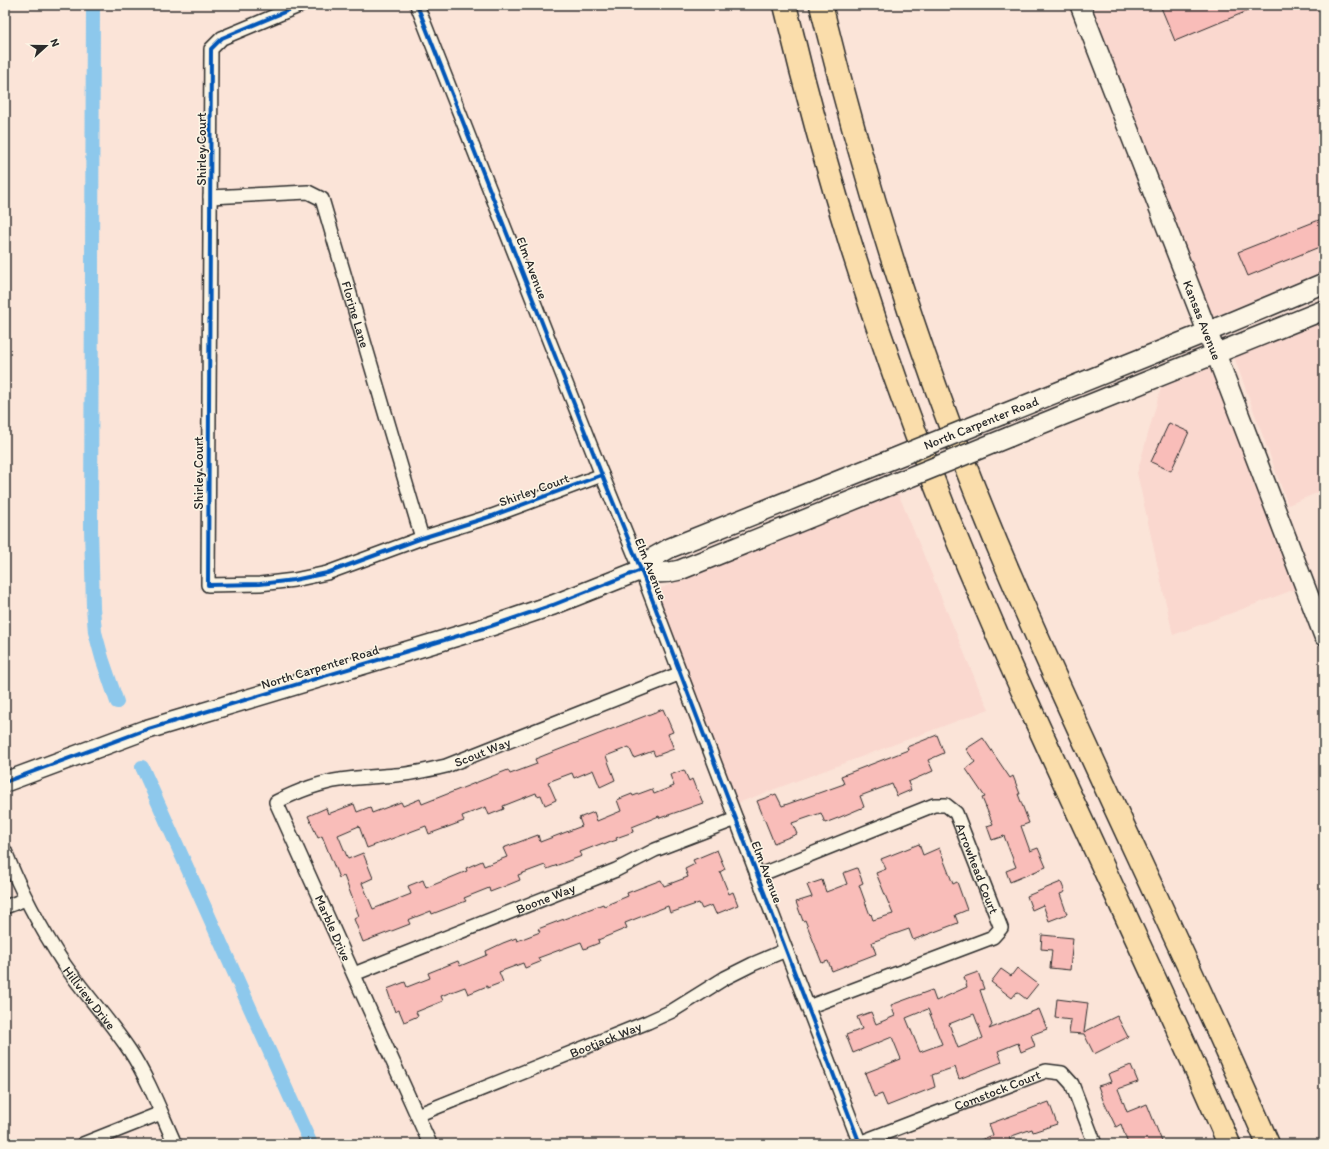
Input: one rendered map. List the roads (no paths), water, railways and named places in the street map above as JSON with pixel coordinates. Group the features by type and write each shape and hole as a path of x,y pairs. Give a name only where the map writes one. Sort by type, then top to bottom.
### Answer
{"highway":[{"path":"785,5 826,159 855,256 892,367 937,489 997,635 1229,1144"},
{"path":"821,5 848,107 888,245 937,389 972,484 1030,622 1268,1144"}],"main road":[{"name":"Kansas Avenue","path":"1080,5 1324,636"},
{"name":"North Carpenter Road","path":"5,782 145,730 491,626 552,605 641,570 654,557 670,548 1207,332 1324,283"},
{"name":"North Carpenter Road","path":"641,570 661,574 680,570 1324,310"}],"street":[{"name":"Shirley Court","path":"301,5 222,38 211,49 208,585 260,584 294,580 327,573 422,538 492,516 602,475"},
{"name":"Elm Avenue","path":"417,5 602,475 641,570 860,1143"},
{"name":"Florine Lane","path":"210,197 308,192 322,199 422,538"},
{"name":"Scout Way","path":"276,802 316,785 338,780 424,772 446,766 681,674"},
{"name":"Marble Drive","path":"276,802 430,1144"},
{"name":"Arrowhead Court","path":"758,876 934,805 946,805 956,813 1002,928 993,937 808,1007"},
{"name":"Boone Way","path":"354,974 616,870 655,850 736,819"},
{"name":"Hillview Drive","path":"5,851 26,899 42,929 64,964 129,1050 144,1074 175,1144"},
{"path":"5,907 26,899"},
{"name":"Bootjack Way","path":"417,1115 672,1012 725,978 786,950"},
{"name":"Comstock Court","path":"860,1143 1046,1071 1062,1073 1072,1084 1095,1144"},
{"path":"83,1144 162,1113"}],"waterway":[{"path":"93,5 91,527 93,607 95,632 117,702"},
{"path":"142,767 311,1144"}]}
